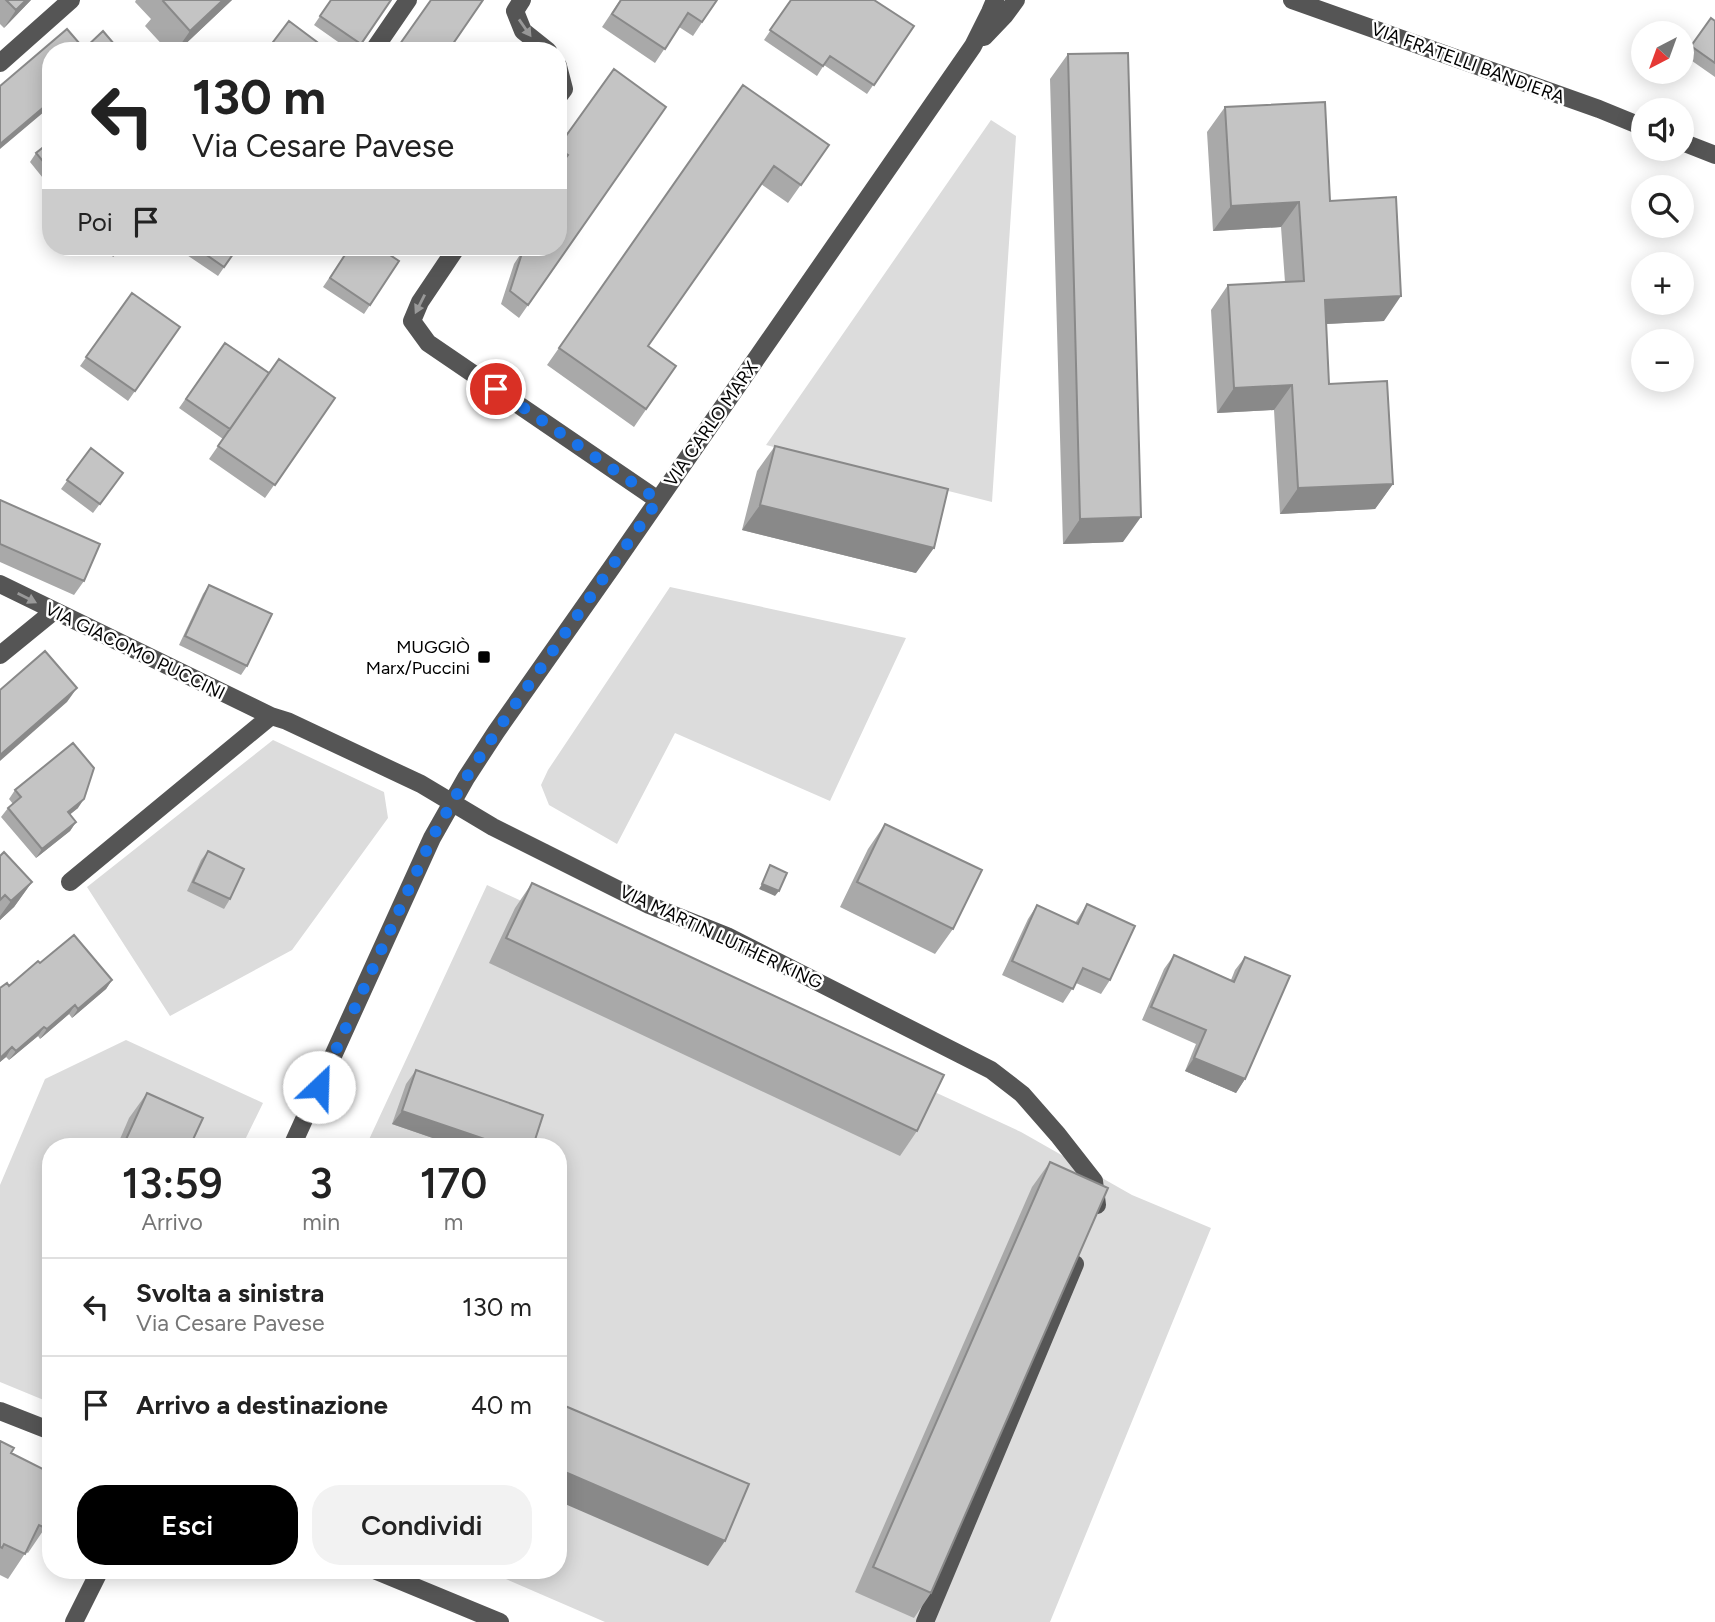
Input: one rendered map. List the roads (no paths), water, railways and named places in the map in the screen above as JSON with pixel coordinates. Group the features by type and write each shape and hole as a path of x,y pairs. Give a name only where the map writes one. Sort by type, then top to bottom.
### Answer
{"street":[{"path":"0,64 71,0"},
{"path":"379,42 408,0"},
{"path":"522,0 515,11 523,31 537,42"},
{"name":"VIA CARLO MARX","path":"296,1138 432,838 451,803 496,732 973,46 995,0"},
{"name":"VIA CARLO MARX","path":"973,46 1005,15 1016,0"},
{"name":"VIA FRATELLI BANDIERA","path":"1292,0 1631,122"},
{"path":"1694,147 1715,155"},
{"path":"451,256 420,302 412,321 428,343 658,500"},
{"name":"VIA GIACOMO PUCCINI","path":"0,584 271,716 421,784 451,803"},
{"path":"0,655 54,611"},
{"path":"70,882 271,716"},
{"name":"VIA MARTIN LUTHER KING","path":"451,803 493,827 649,905 727,936 991,1070 1022,1094 1094,1181 1097,1210 1092,1223"},
{"path":"925,1622 1081,1248"},
{"path":"0,1411 42,1427"},
{"path":"74,1622 96,1579"},
{"path":"396,1579 500,1622"}],"place":[{"name":"MUGGIÒ Marx/Puccini","path":"484,657"}]}
